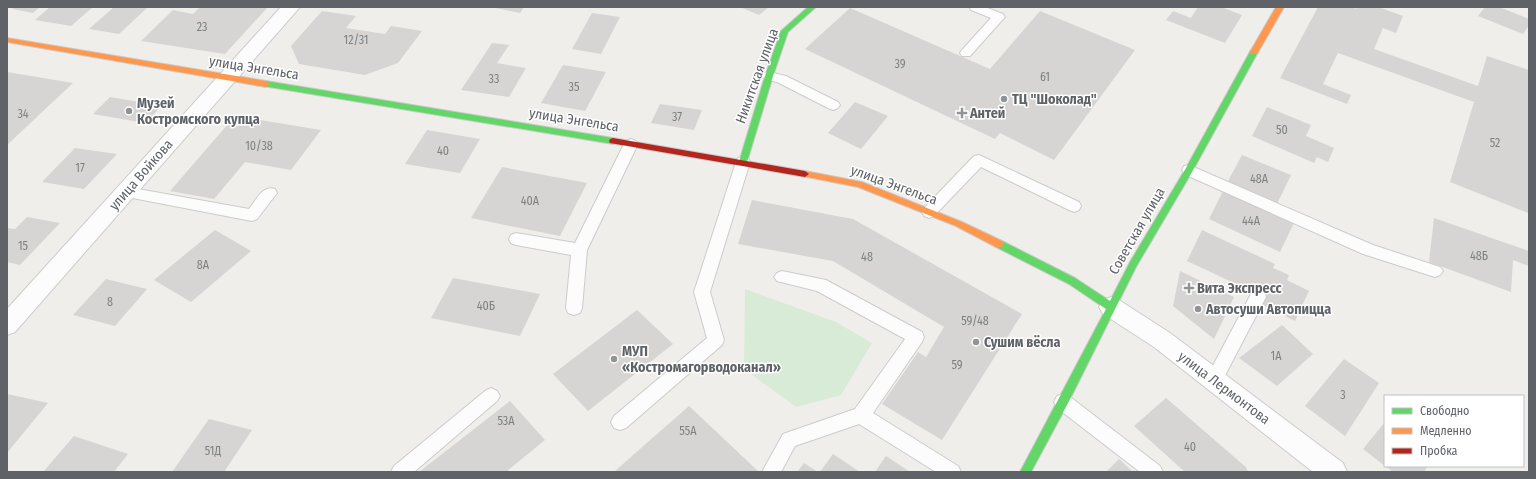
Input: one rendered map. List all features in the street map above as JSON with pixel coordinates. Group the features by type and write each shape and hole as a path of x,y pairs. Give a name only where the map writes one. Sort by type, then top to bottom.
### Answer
{"main road":[{"name":"Никитская улица","path":"743,162 769,76 786,31 812,7"},
{"name":"Советская улица","path":"1025,472 1063,402 1133,265 1189,170 1280,7"},
{"name":"улица Энгельса","path":"9,43 743,162 858,184 958,224 1065,278 1111,307"}],"street":[{"name":"улица Войкова","path":"7,325 127,192 226,78 292,7"},
{"name":"улица Лермонтова","path":"1111,307 1162,340 1334,472"}],"lane":[{"path":"966,53 999,17 975,7"},
{"path":"769,76 781,79 833,105"},
{"path":"574,308 579,250 631,144"},
{"path":"929,212 979,160 1074,206"},
{"path":"620,422 716,340 702,292 743,162"},
{"path":"1189,170 1368,250 1435,272"},
{"path":"127,192 252,215 270,192"},
{"path":"516,239 579,250"},
{"path":"771,472 789,440 861,415 916,337 820,285 782,276"},
{"path":"1214,380 1258,296"},
{"path":"400,472 491,396"},
{"path":"1063,402 1154,472"},
{"path":"861,415 952,472"}],"green space":[{"path":"745,289 836,322 872,343 841,395 796,407 744,369"}],"building":[{"path":"15,7 40,7 33,13 12,9"},
{"path":"50,7 93,7 71,26 35,20"},
{"path":"114,7 148,7 119,34 89,29"},
{"path":"200,7 268,7 225,54 141,41 173,10 193,14"},
{"path":"490,7 524,7 520,13"},
{"path":"740,7 769,7 759,15"},
{"path":"1198,7 1221,7 1242,15 1225,43 1166,20 1173,11 1191,18"},
{"path":"1318,7 1352,7 1356,9 1357,7 1378,7 1403,16 1396,33 1383,28 1374,49 1478,86 1487,56 1529,70 1528,213 1450,182 1474,102 1338,53 1323,84 1351,95 1347,104 1280,78"},
{"path":"1485,7 1499,7 1529,19 1529,25 1523,34 1478,16"},
{"name":"ТЦ \"Шоколад\"","path":"850,8 990,69 1040,11 1135,50 1054,160 1000,133 995,139 805,49"},
{"path":"322,11 356,16 346,28 385,34 391,26 422,31 398,63 365,75 299,64 291,46"},
{"path":"592,13 620,17 601,54 572,49"},
{"path":"492,43 509,45 497,63 526,68 509,97 461,90"},
{"path":"563,65 606,72 585,111 541,103"},
{"path":"7,72 73,83 7,145"},
{"path":"110,97 162,106 145,123 93,114"},
{"path":"855,102 888,116 861,149 828,133"},
{"path":"660,104 702,110 694,130 651,123"},
{"path":"1267,107 1311,125 1306,136 1334,148 1328,162 1317,157 1314,163 1252,136"},
{"path":"235,116 321,130 291,170 245,162 214,199 170,191"},
{"path":"427,130 480,139 460,173 405,164"},
{"path":"75,148 117,154 84,189 42,182"},
{"path":"1242,155 1291,175 1277,204 1227,183"},
{"path":"502,167 587,183 560,236 471,218"},
{"path":"1223,191 1294,223 1280,252 1209,219"},
{"path":"752,200 853,219 1022,314 942,440 882,404 918,352 926,357 944,327 833,261 738,244"},
{"path":"27,217 60,223 20,265 7,262 7,228 15,229"},
{"path":"1434,218 1529,251 1529,266 1513,260 1511,292 1429,262"},
{"path":"215,230 251,251 191,302 154,280"},
{"path":"1202,230 1275,264 1273,268 1289,275 1287,280 1309,291 1295,321 1261,304 1264,297 1187,261"},
{"path":"1180,271 1234,297 1214,339 1173,306"},
{"path":"453,278 540,294 520,336 431,318"},
{"path":"106,279 147,289 115,326 73,315"},
{"name":"МУП «Костромагорводоканал»","path":"637,310 673,344 588,411 553,374"},
{"path":"1282,325 1313,354 1277,386 1239,358"},
{"path":"1344,359 1379,383 1345,436 1305,406"},
{"path":"7,394 48,403 7,453"},
{"path":"1166,398 1250,472 1185,472 1134,426"},
{"path":"510,401 545,440 506,472 419,472"},
{"path":"689,406 759,472 614,472 632,456"},
{"path":"209,419 252,430 224,472 172,472"},
{"path":"1384,423 1384,465 1363,449"},
{"path":"74,436 128,454 114,472 43,472"},
{"path":"833,454 860,472 820,472"},
{"path":"886,456 910,472 875,472"},
{"path":"1119,459 1133,472 1106,472"},
{"path":"804,463 818,472 797,472"},
{"path":"1386,467 1427,467 1424,472 1393,472"}],"traffic: fast":[{"path":"743,162 769,76 785,31 812,7"},
{"path":"1025,472 1063,402 1133,265 1189,170 1254,52"},
{"path":"266,84 613,141"},
{"path":"999,244 1072,281 1111,307"}],"traffic: slow":[{"path":"1254,52 1280,7"},
{"path":"7,40 266,84"},
{"path":"805,174 859,184 959,224 999,244"}],"traffic: jam":[{"path":"613,141 805,174"}],"place":[{"name":"ТЦ \"Шоколад\"","path":"1004,99"},
{"name":"Музей Костромского купца","path":"129,111"},
{"name":"Антей","path":"962,113"},
{"name":"Вита Экспресс","path":"1189,288"},
{"name":"Автосуши Автопицца","path":"1198,309"},
{"name":"Сушим вёсла","path":"976,342"},
{"name":"МУП «Костромагорводоканал»","path":"614,359"}]}
